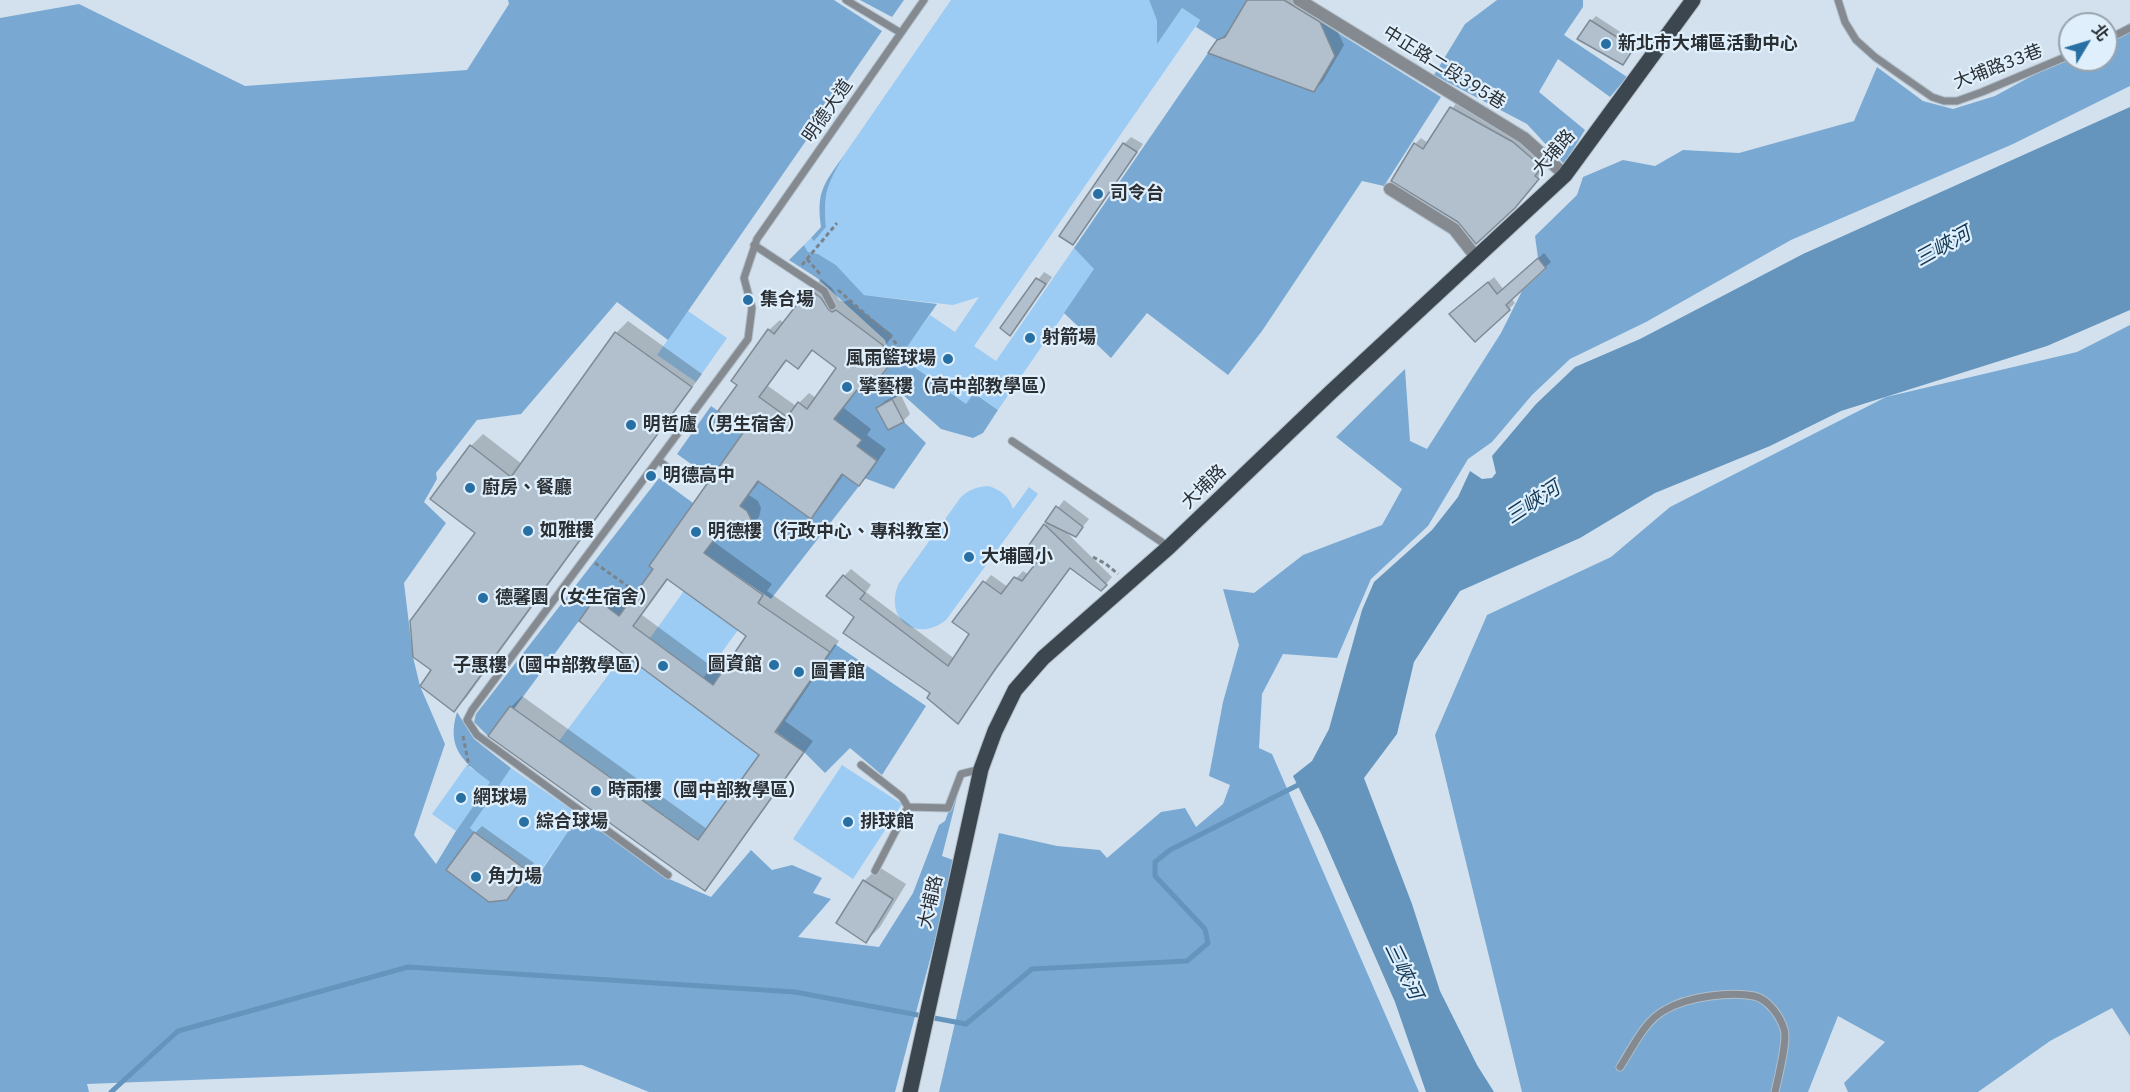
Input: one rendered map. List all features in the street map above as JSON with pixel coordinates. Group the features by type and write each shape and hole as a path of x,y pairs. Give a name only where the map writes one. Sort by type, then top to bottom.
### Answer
{"main road":[{"name":"大埔路","path":"910,1092 981,769 994,731 1015,690 1043,658 1169,547 1564,175 1693,0"}],"street":[{"name":"中正路二段395巷","path":"1299,0 1524,138 1564,175"},
{"path":"1390,189 1454,229 1476,257"}],"lane":[{"path":"846,0 901,33"},
{"name":"明德大道","path":"467,720 472,710 748,339 752,308 744,278 755,242 924,0"},
{"name":"大埔路33巷","path":"1838,0 1845,22 1856,40 1891,69 1932,97 1944,101 1957,101 2058,60"},
{"path":"755,242 824,291 832,306"},
{"path":"1012,441 1169,547"},
{"path":"658,460 667,467"},
{"path":"467,720 477,735 668,875"},
{"path":"861,765 902,797 908,807"},
{"path":"908,807 948,808 962,774 981,769"},
{"path":"875,871 908,807"},
{"path":"1620,1067 1646,1027 1664,1010 1695,999 1728,995 1756,996 1776,1011 1785,1031 1775,1092"}],"path":[{"path":"821,276 807,259 837,223"},
{"path":"830,283 889,335 903,352"},
{"path":"586,557 636,592"},
{"path":"1093,557 1106,564 1127,584"},
{"path":"467,720 463,730 463,740 469,766"}],"shaded area":[{"path":"508,0 834,0 882,31 668,340 617,302 521,414 477,420 436,473 437,479 424,502 446,523 404,583 413,657 420,686 445,744 414,835 436,864 490,782 465,761 455,745 454,725 457,712 474,739 511,768 470,828 474,832 446,870 489,902 507,900 528,871 538,876 579,815 667,878 711,897 751,850 772,870 792,865 822,878 813,893 831,899 798,937 879,947 913,893 939,825 945,821 956,792 958,793 942,856 956,861 895,1092 649,1092 582,1065 87,1084 89,1092 0,1092 0,18 79,4 245,86 467,70 509,4"},
{"path":"860,0 904,0 892,17"},
{"path":"951,0 1149,0 1157,21 1157,43 1182,8 1200,20 974,346 996,361 1074,248 1095,269 998,410 975,393 966,405 899,357 930,315 955,332 979,297 953,305 864,295 836,265 818,254 808,252 804,245 811,238 814,240 826,227 824,206 826,187 844,155"},
{"path":"1149,0 1247,0 1225,37 1217,40 1196,27 1200,20 1182,8 1157,44 1157,21"},
{"path":"1497,0 1583,0 1583,7 1564,35 1627,77 1610,97 1558,59 1539,92 1585,130 1564,164 1527,124 1434,75 1465,24"},
{"path":"1319,21 1441,97 1384,186 1362,181 1262,331 1228,375 1147,313 1111,358 1064,313 1094,269 1074,248 1208,53 1314,92 1335,56"},
{"path":"2130,23 2130,86 2013,144 1791,240 1646,322 1570,359 1532,395 1492,442 1468,459 1428,526 1371,579 1337,658 1283,654 1262,694 1259,748 1272,754 1419,1092 939,1092 999,833 1057,846 1100,850 1107,858 1161,812 1185,808 1196,827 1223,804 1230,785 1209,776 1223,702 1239,645 1223,589 1254,593 1303,555 1382,525 1402,489 1336,437 1405,369 1410,441 1427,449 1501,333 1522,291 1546,269 1538,258 1535,236 1577,195 1583,177 1623,160 1655,166 1683,150 1739,153 1854,121 1877,67 1923,101 1953,109 1995,96 2058,62 2058,72 2118,72 2118,30"},
{"path":"844,155 826,197 826,227 814,241 811,238 821,227 820,205 823,188"},
{"path":"804,245 808,252 818,254 836,265 864,295 937,304 900,357 966,404 974,393 998,410 983,433 973,438 941,429 902,394 876,408 888,430 904,422 926,443 894,489 864,478 877,460 857,446 861,440 834,419 857,390 866,396 892,363 885,340 817,278 789,260"},
{"path":"688,311 727,338 696,382 657,355"},
{"path":"2130,325 2130,1036 2112,1008 2050,1041 1978,1092 1848,1092 1844,1083 1885,1042 1838,1016 1808,1092 1522,1092 1435,735 1487,615 1611,557 1670,507 1886,397 2077,352"},
{"path":"711,406 745,430 711,478 677,454"},
{"path":"794,439 859,486 771,599 704,553 722,529 736,534 749,529 749,516 740,506 758,481 811,518 830,491 782,456"},
{"path":"659,478 693,503 649,566 653,569 619,616 595,599 514,709 510,706 488,736 474,722 476,714"},
{"path":"988,486 1004,494 1013,509 1029,487 1038,494 946,620 935,627 924,629 905,624 895,607 895,596 899,583 961,497 974,489"},
{"path":"684,591 738,630 703,678 650,638"},
{"path":"835,644 926,706 882,775 850,748 825,773 804,752 703,678 719,656 729,662 724,669 788,713"},
{"path":"624,654 759,755 698,840 559,741"},
{"name":"網球場","path":"467,765 490,782 456,831 432,814"},
{"name":"排球館","path":"842,765 902,804 853,879 793,839"},
{"name":"綜合球場","path":"511,768 579,815 537,876 469,829"}],"water":[{"name":"三峽河","path":"2130,107 2130,310 2047,346 1841,411 1770,446 1655,493 1580,538 1460,591 1414,662 1397,734 1364,778 1412,904 1440,991 1477,1065 1494,1092 1426,1092 1395,1002 1321,833 1293,776 1312,761 1329,729 1362,610 1374,582 1432,530 1458,497 1470,471 1482,479 1492,478 1496,473 1492,456 1536,404 1575,367 1640,339 1803,254"}],"building":[{"path":"1247,0 1284,0 1320,22 1335,56 1314,92 1208,53 1217,40 1225,37"},
{"name":"新北市大埔區活動中心","path":"1590,20 1634,48 1623,65 1577,39"},
{"path":"1450,107 1513,142 1542,167 1535,176 1539,179 1515,208 1476,244 1458,222 1391,181 1414,143 1423,149"},
{"name":"司令台","path":"1123,143 1137,152 1073,245 1059,236"},
{"path":"1538,258 1546,268 1506,305 1510,310 1475,342 1449,314 1488,282 1497,294"},
{"path":"1036,278 1046,284 1010,336 1000,328"},
{"path":"809,289 821,298 829,310 832,312 836,310 884,346 875,357 888,367 865,396 857,390 834,419 862,440 857,446 877,461 859,486 842,474 811,519 758,481 740,506 747,511 751,519 749,529 741,534 731,535 722,529 704,553 763,595 758,603 830,652 775,732 804,752 705,891 488,736 510,706 698,840 759,755 579,621 595,598 619,616 653,569 649,566 745,430 718,411 737,385 731,381 768,329 774,334","holes":["812,350 836,368 807,409 798,402 787,417 759,397 786,360 798,369","667,579 746,636 713,685 633,626"]},
{"path":"615,332 692,387 454,712 420,686 431,670 413,657 410,621 475,533 430,499 470,445 511,477"},
{"path":"892,399 904,422 888,430 876,408"},
{"path":"1056,506 1083,527 1076,537 1045,522"},
{"path":"1044,524 1107,585 1101,591 1070,568 958,724 927,698 930,693 843,633 854,617 826,596 843,575 865,593 860,599 948,666 969,634 952,622 983,581 1001,594 1014,577 1022,581 1043,554 1029,545"},
{"path":"474,832 528,871 507,900 489,902 446,870"},
{"path":"863,880 893,899 866,943 836,923"}],"waterway":[{"path":"111,1092 178,1031 408,967 795,992 966,1024 1032,969 1187,961 1208,943 1205,929 1155,876 1155,862 1170,850 1304,782"}],"place":[{"name":"新北市大埔區活動中心","path":"1606,44"},
{"name":"司令台","path":"1098,194"},
{"name":"集合場","path":"748,300"},
{"name":"射箭場","path":"1030,338"},
{"name":"風雨籃球場","path":"948,359"},
{"name":"擎藝樓（高中部教學區）","path":"847,387"},
{"name":"明哲廬（男生宿舍）","path":"631,425"},
{"name":"明德高中","path":"651,476"},
{"name":"廚房、餐廳","path":"470,488"},
{"name":"如雅樓","path":"528,531"},
{"name":"明德樓（行政中心、專科教室）","path":"696,532"},
{"name":"大埔國小","path":"969,557"},
{"name":"德馨園（女生宿舍）","path":"483,598"},
{"name":"圖資館","path":"774,665"},
{"name":"子惠樓（國中部教學區）","path":"663,666"},
{"name":"圖書館","path":"799,672"},
{"name":"時雨樓（國中部教學區）","path":"596,791"},
{"name":"網球場","path":"461,798"},
{"name":"綜合球場","path":"524,822"},
{"name":"排球館","path":"848,822"},
{"name":"角力場","path":"476,877"}]}
